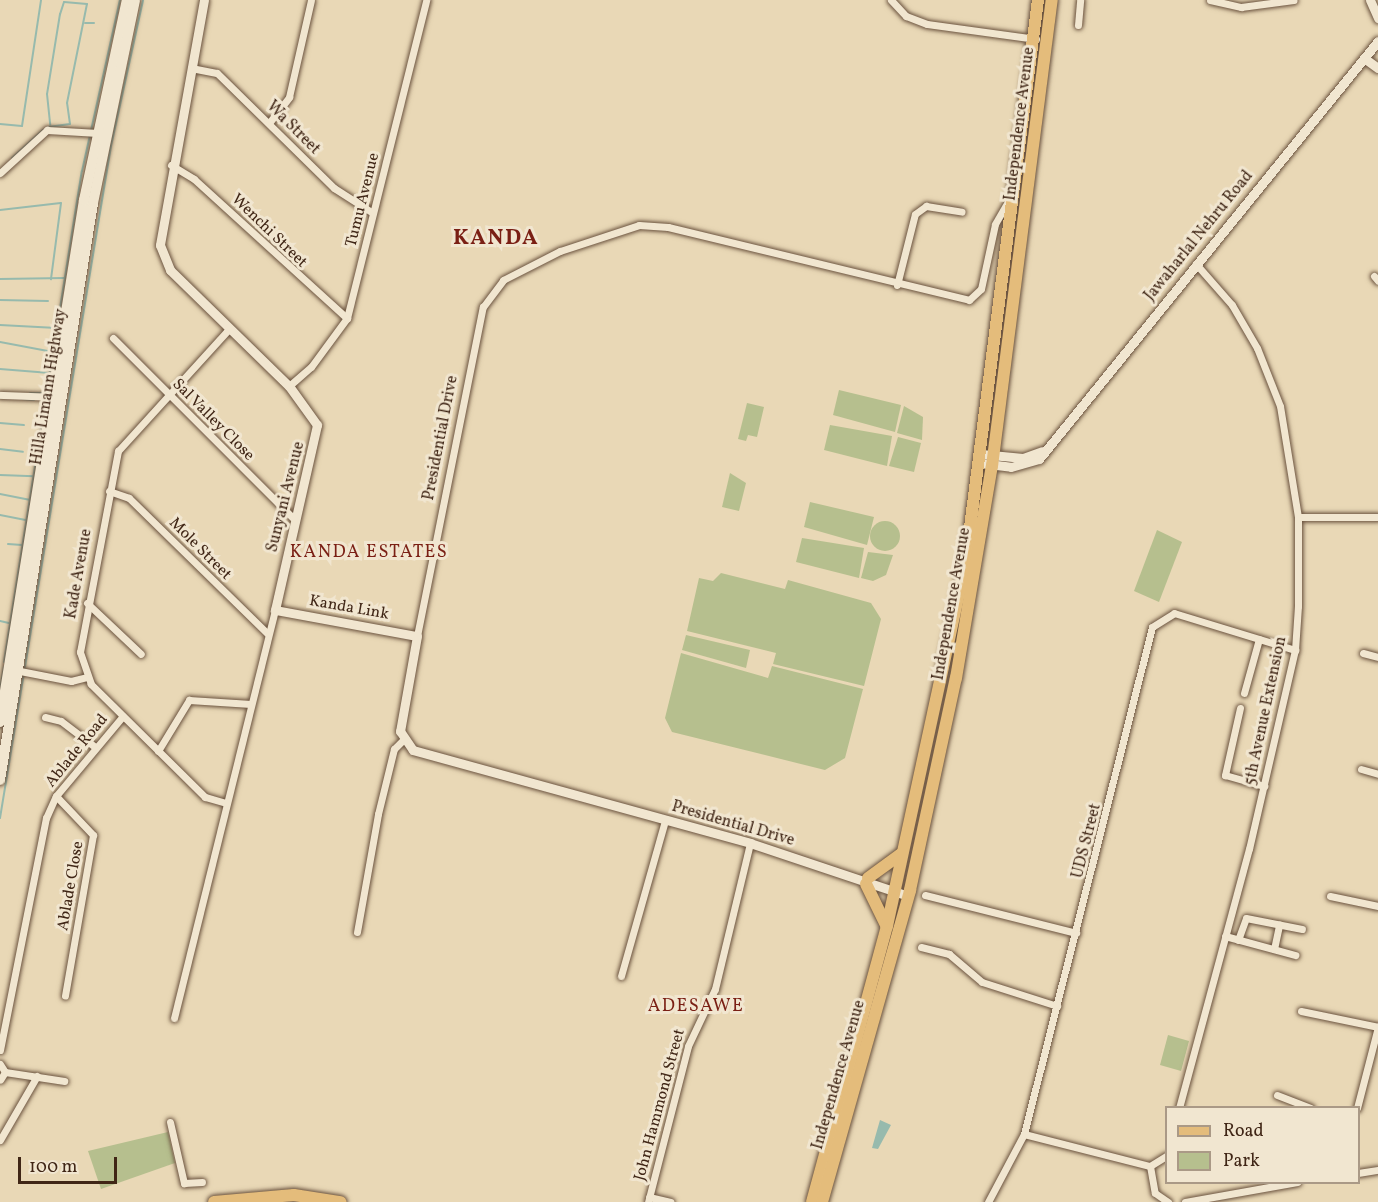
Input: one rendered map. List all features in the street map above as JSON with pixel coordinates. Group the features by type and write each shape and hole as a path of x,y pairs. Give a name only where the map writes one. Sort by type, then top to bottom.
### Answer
{"main road":[{"name":"Hilla Limann Highway","path":"0,722 98,133 127,0"},
{"name":"Hilla Limann Highway","path":"0,780 20,671 93,203 135,0"},
{"name":"Independence Avenue","path":"812,1202 822,1181 886,926 939,698 987,460 1038,0"},
{"name":"Independence Avenue","path":"843,1099 909,893 956,678 1052,0"},
{"path":"886,926 864,880 902,853"},
{"path":"806,1202 824,1127 843,1099"},
{"path":"829,1202 847,1134 843,1099"},
{"name":"Independence Avenue","path":"822,1181 822,1202"},
{"path":"214,1202 294,1195 340,1202"}],"street":[{"name":"Sunyani Avenue","path":"174,1018 318,430 314,415 289,386 229,329 164,257 159,230 204,0"},
{"path":"269,123 288,97 311,0"},
{"name":"Tumu Avenue","path":"289,386 307,372 347,318 426,0"},
{"path":"891,0 906,16 927,24 1047,40"},
{"path":"1078,25 1080,0"},
{"path":"1209,0 1241,7 1294,0"},
{"path":"1370,0 1378,18"},
{"name":"Jawaharlal Nehru Road","path":"987,460 1023,458 1044,450 1378,42"},
{"path":"1364,58 1378,68"},
{"name":"Wa Street","path":"191,68 217,74 334,188 373,213"},
{"path":"0,173 47,130 98,133"},
{"name":"Wenchi Street","path":"171,165 194,179 347,318"},
{"name":"Presidential Drive","path":"909,893 750,843 413,750 402,741 417,636 483,307 503,280 560,251 639,225 668,227 954,300 977,295 998,215 1017,190"},
{"path":"897,285 915,214 926,206 962,212"},
{"name":"5th Avenue Extension","path":"1179,1106 1264,786 1295,650 1298,517 1280,406 1257,348 1232,305 1196,264"},
{"name":"Kade Avenue","path":"87,677 80,652 87,603 109,491 124,440 229,329"},
{"name":"Sal Valley Close","path":"113,338 167,395 295,520"},
{"path":"0,395 54,397"},
{"name":"Mole Street","path":"109,491 129,498 267,633"},
{"path":"1298,517 1378,517"},
{"path":"87,603 141,654"},
{"name":"Kanda Link","path":"275,610 417,636"},
{"name":"UDS Street","path":"988,1202 1024,1134 1152,627 1160,617 1174,613 1295,650"},
{"path":"1244,693 1259,639"},
{"path":"1363,653 1378,657"},
{"path":"20,671 71,681 87,677 205,797 226,803"},
{"path":"158,751 189,700 251,704"},
{"path":"1240,708 1225,775 1264,786"},
{"name":"Ablade Road","path":"2,1067 0,1051 42,834 56,796 123,716"},
{"path":"45,717 61,721 95,747"},
{"path":"357,932 381,803 394,749 402,741"},
{"path":"1361,769 1378,774"},
{"name":"Ablade Close","path":"56,796 93,835 65,996"},
{"path":"621,976 665,820"},
{"name":"John Hammond Street","path":"648,1199 688,1046 715,988 750,843"},
{"path":"925,895 1076,933"},
{"path":"1330,896 1378,906"},
{"path":"1238,940 1246,918 1302,929"},
{"path":"1274,949 1279,925"},
{"path":"1225,936 1295,955"},
{"path":"921,947 949,954 982,982 1058,1006"},
{"path":"1301,1011 1378,1027 1357,1106"},
{"path":"0,1080 2,1067 64,1081"},
{"path":"0,1140 37,1076"},
{"path":"1277,1095 1308,1106"},
{"path":"170,1122 184,1184 202,1182"},
{"path":"1024,1134 1150,1166 1165,1159"},
{"path":"1165,1159 1155,1193 1168,1202"},
{"path":"1150,1166 1157,1181"},
{"path":"1360,1173 1378,1170"},
{"path":"1185,1202 1286,1184"},
{"path":"648,1199 670,1202"}],"green space":[{"path":"839,390 901,405 895,432 833,415"},
{"path":"747,403 764,407 757,437 748,435 746,441 738,439"},
{"path":"904,406 923,417 922,440 897,433"},
{"path":"830,425 892,436 887,466 824,450"},
{"path":"898,437 921,443 914,472 889,466"},
{"path":"730,473 746,483 739,511 722,507"},
{"path":"810,502 874,517 867,545 804,527"},
{"path":"885,521 896,525 900,536 896,547 885,551 874,547 870,536 874,525"},
{"path":"1157,530 1182,542 1159,602 1134,591"},
{"path":"802,538 864,548 859,578 796,562"},
{"path":"868,552 893,555 886,575 873,581 861,578"},
{"path":"721,573 785,589 788,580 871,603 881,619 864,686 773,664 776,653 687,631 699,578 713,581"},
{"path":"686,635 750,650 746,668 682,650"},
{"path":"681,653 768,678 772,666 863,689 845,758 825,770 672,732 665,718"},
{"path":"1168,1035 1189,1041 1181,1071 1160,1065"},
{"path":"168,1132 175,1163 101,1189 88,1151"}],"shaded area":[{"path":"880,1120 891,1125 878,1149 872,1148"}],"waterway":[{"path":"0,124 22,126 41,0"},
{"path":"4,662 82,171 120,0"},
{"path":"0,818 111,146 143,0"},
{"path":"48,127 70,124 67,103 87,4 64,2 60,14 47,94 50,125"},
{"path":"85,23 94,23"},
{"path":"12,158 43,130"},
{"path":"0,210 61,203 51,279"},
{"path":"0,279 65,278"},
{"path":"0,300 48,301"},
{"path":"0,325 57,328"},
{"path":"0,342 53,352"},
{"path":"0,369 50,373"},
{"path":"30,393 45,393"},
{"path":"22,399 34,400"},
{"path":"0,423 24,425"},
{"path":"0,449 23,452"},
{"path":"0,475 34,476"},
{"path":"0,494 30,500"},
{"path":"0,515 26,520"},
{"path":"8,544 22,545"},
{"path":"0,621 9,623"},
{"path":"0,689 4,667"}],"district":[{"name":"KANDA","path":"496,239"},
{"name":"KANDA ESTATES","path":"369,553"},
{"name":"ADESAWE","path":"696,1007"}]}
